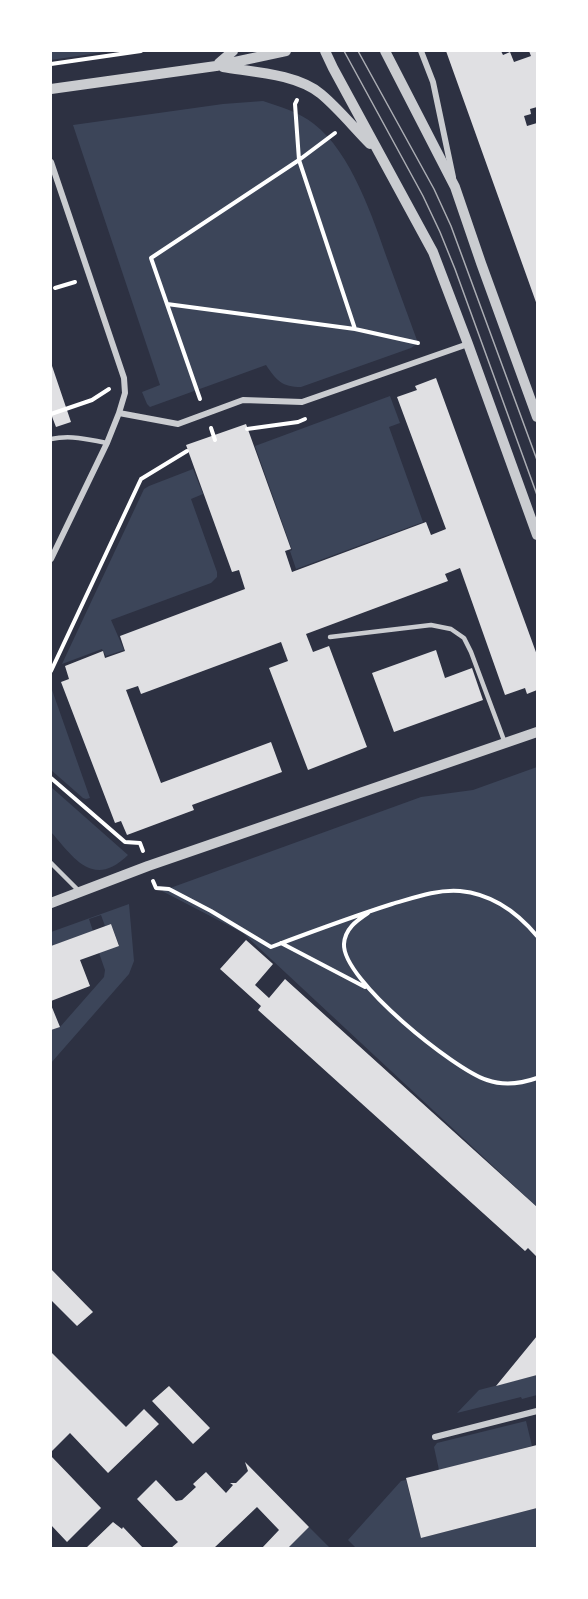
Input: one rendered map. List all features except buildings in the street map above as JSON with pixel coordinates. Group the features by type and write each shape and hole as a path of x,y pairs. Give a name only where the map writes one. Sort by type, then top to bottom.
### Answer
{"street":[{"path":"216,66 233,51"},
{"path":"51,89 216,66 286,51"},
{"path":"325,51 433,252 537,535"},
{"path":"385,51 456,187"},
{"path":"421,51 433,82 456,187 537,417"},
{"path":"216,66 282,77 312,88 321,93 381,156"},
{"path":"51,162 124,378 125,393 107,443 51,559"},
{"path":"119,413 178,424 243,400 302,402 468,344"},
{"path":"51,903 148,866 537,732"},
{"path":"435,1437 537,1411"}],"lane":[{"path":"51,439 81,437 107,443"},
{"path":"330,637 431,625 451,629 464,638 471,652 505,743"},
{"path":"51,864 81,892"}],"path":[{"path":"51,64 141,51"},
{"path":"295,104 299,160 355,329"},
{"path":"196,390 151,258 299,160 335,133"},
{"path":"55,288 80,281"},
{"path":"167,304 355,329 421,344"},
{"path":"51,414 92,400 110,389"},
{"path":"51,671 141,479 187,451"},
{"path":"51,778 125,842 140,843 156,888 169,889 211,911 270,947 374,910 442,891 477,894 494,900 523,920 537,936"},
{"path":"374,910 350,928 344,946 346,957 368,988 412,1030 471,1072 502,1084 537,1078"},
{"path":"281,943 368,988"}],"shaded area":[{"path":"110,51 51,60 51,52"},
{"path":"263,101 290,110 314,124 327,136 350,168 368,206 418,343 411,348 301,387 289,386 280,382 266,365 150,407 142,392 160,385 73,125 223,104"},
{"path":"390,396 400,423 389,427 423,522 296,569 290,551 292,550 255,446"},
{"path":"193,469 203,494 191,499 217,577 211,583 111,620 124,650 106,656 102,649 62,664 144,489"},
{"path":"51,687 90,798 83,798 51,770"},
{"path":"537,767 537,1207 243,933 162,891 421,797 473,790"},
{"path":"51,787 128,855 116,865 94,870 76,860 51,832"},
{"path":"129,904 134,961 129,974 51,1063 51,1030 60,1027 104,977 105,970 99,953 119,945 111,924 105,926 101,915 89,919 93,931 51,946 51,932"},
{"path":"537,1375 537,1395 457,1413 479,1390"},
{"path":"526,1421 532,1446 439,1470 434,1447 437,1443"},
{"path":"406,1480 421,1538 537,1508 537,1548 356,1548 348,1540 401,1481"},
{"path":"309,1527 330,1548 288,1548"}],"tram line":[{"path":"344,51 423,196 440,232 537,495"},
{"path":"358,51 434,189 451,226 537,460"}]}
